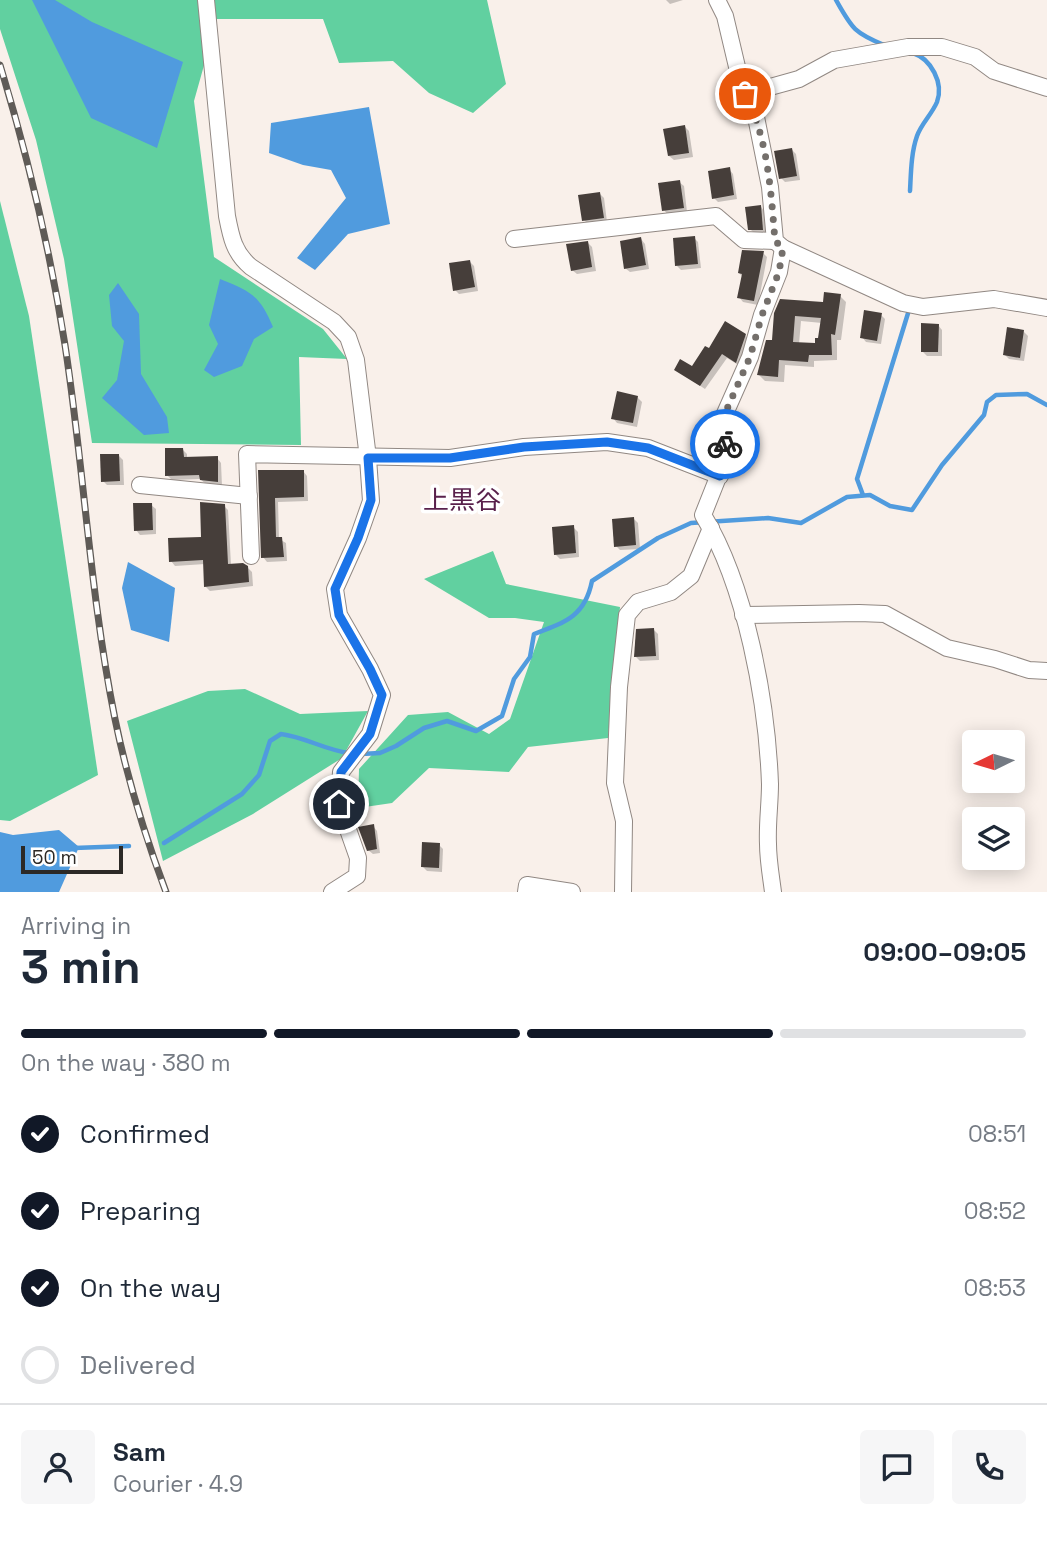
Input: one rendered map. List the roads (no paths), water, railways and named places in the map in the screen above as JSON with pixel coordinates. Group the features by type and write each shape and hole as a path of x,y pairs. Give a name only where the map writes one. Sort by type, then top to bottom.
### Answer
{"street":[{"path":"206,0 227,216 232,242 240,258 251,267 334,323 348,337 355,360 371,500 358,538 335,589 339,615 382,695 370,734 341,772 339,804 358,858 356,876 332,892"},
{"path":"718,0 725,16 745,94 755,112 779,245 779,272 762,315 750,357 723,418 726,457 703,515 718,538 743,615 762,688 770,785 767,843 773,892"},
{"path":"745,94 799,79 834,60 908,47 942,47 975,57 995,71 1047,88"},
{"path":"514,239 716,216 744,240 779,245 903,303 923,307 995,299 1047,308"},
{"path":"251,556 247,454 450,458 524,447 607,442 648,448 720,476"},
{"path":"139,485 249,496"},
{"path":"624,892 624,821 615,783 619,687 627,615 638,602 671,592 691,576 711,528"},
{"path":"743,615 859,612 885,614 947,648 1029,670 1047,671"},
{"path":"526,892 527,885 572,892"}],"water":[{"path":"32,0 55,0 92,22 183,62 157,148 91,118"},
{"path":"369,107 390,224 348,234 315,270 297,258 346,198 331,170 303,165 269,153 271,123"},
{"path":"220,279 240,287 259,301 273,327 254,339 242,366 214,377 204,370 218,344 209,325"},
{"path":"118,283 139,314 141,374 167,417 169,433 144,435 102,398 117,380 124,341 112,326 109,295"},
{"path":"128,562 175,588 169,642 131,630 122,588"},
{"path":"59,830 79,847 59,892 0,892 0,832 13,835"}],"waterway":[{"path":"836,0 854,28 884,45"},
{"path":"910,191 917,136 939,95 937,80 930,66 913,53"},
{"path":"863,495 857,479 909,310"},
{"path":"361,754 380,753 424,728 447,721 476,731 502,716 514,679 530,657 534,634 556,626 572,616 584,602 592,581 658,538 691,523 768,518 801,523 847,497 870,495 890,506 912,510 942,465 984,415 987,402 996,395 1027,394 1047,405"},
{"path":"164,843 242,794 259,775 270,741 281,734 349,753"},
{"path":"74,848 129,846"}],"railway":[{"path":"0,65 37,204 59,309 72,392 99,626 115,719 137,807 166,892"}],"district":[{"name":"上黒谷","path":"462,500"}]}
